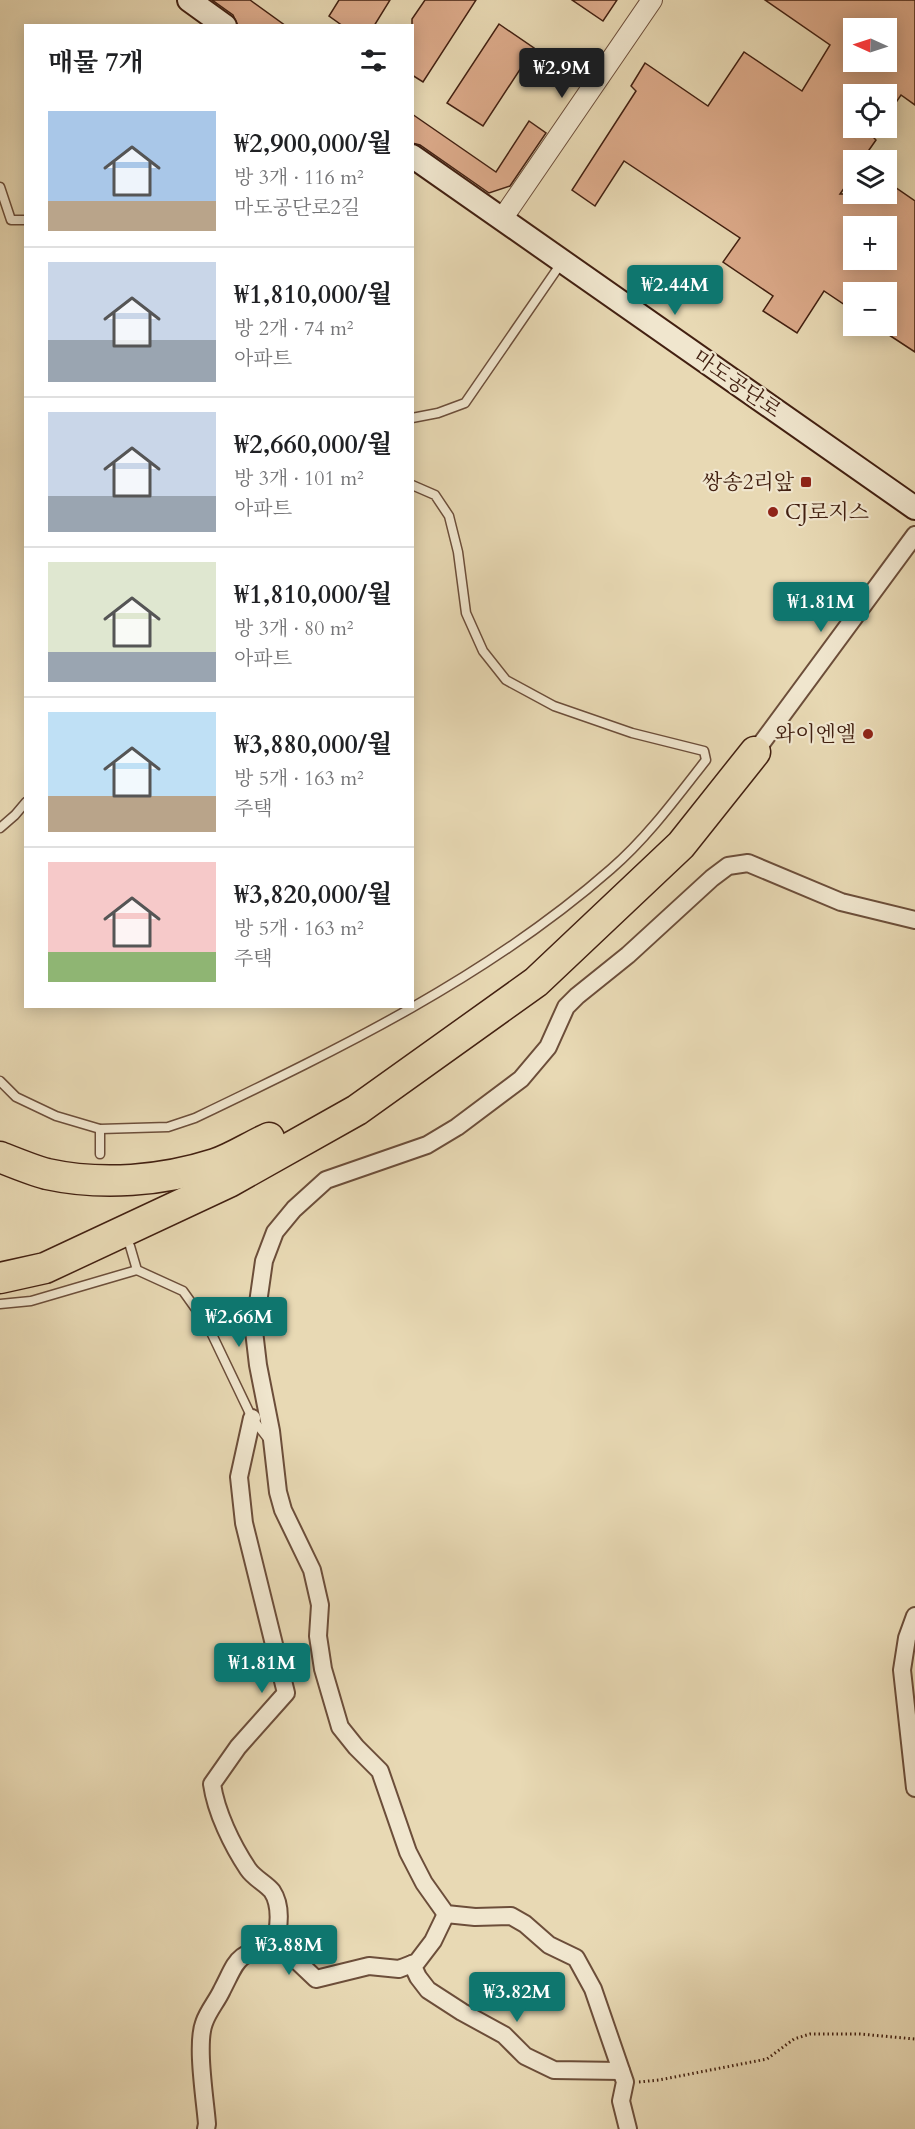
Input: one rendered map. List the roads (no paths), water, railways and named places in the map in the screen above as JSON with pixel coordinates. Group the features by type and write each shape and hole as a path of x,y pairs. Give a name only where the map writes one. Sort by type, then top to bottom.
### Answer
{"highway":[{"path":"0,1157 47,1174 96,1180 144,1179 218,1163 340,1104 522,975 672,834 754,752"},
{"path":"0,1278 45,1268 229,1182 357,1110 536,982 681,845 754,752"}],"main road":[{"path":"189,0 222,24"},
{"name":"마도공단로","path":"414,157 915,508"}],"street":[{"path":"502,219 652,0"},
{"path":"754,752 915,535"},
{"path":"628,2129 621,2102 623,2077 593,1989 576,1958 549,1945 525,1924 511,1916 475,1917 446,1914 424,1883 408,1851 380,1771 356,1748 340,1727 323,1669 318,1636 320,1605 312,1570 283,1510 278,1492 273,1446 254,1331 264,1261 275,1232 294,1209 326,1180 427,1145 457,1127 521,1079 548,1047 566,1007 728,866 748,863 841,902 915,920"},
{"path":"252,1418 239,1477 243,1523 286,1693 238,1747 212,1784 213,1794 226,1827 242,1859 250,1872 272,1892 278,1908 279,1930 274,1946"},
{"path":"915,1616 907,1638 902,1670 915,1788"},
{"path":"206,2129 200,2047 204,2023 235,1963 250,1951 274,1946 297,1961 315,1979 369,1966 399,1969 417,1962 433,1941 446,1914"},
{"path":"412,1964 418,1977 429,1990 462,2012 504,2035 525,2056 554,2070 623,2077"}],"lane":[{"path":"0,187 11,220 24,220"},
{"path":"414,418 438,413 465,402 563,261"},
{"path":"414,486 435,495 449,516 458,552 466,614 483,651 506,680 554,706 632,733 704,751 706,760 655,824 612,868 519,942 414,1007"},
{"path":"0,828 24,804"},
{"path":"0,1081 16,1097 56,1116 100,1129 168,1127 195,1118 393,1020 412,1008"},
{"path":"100,1129 100,1154"},
{"path":"130,1246 137,1270"},
{"path":"0,1304 31,1301 137,1270 183,1291 208,1326 252,1418 273,1446"}],"place":[{"name":"쌍송2리앞","path":"806,482"},
{"name":"CJ로지스","path":"773,512"},
{"name":"와이엔엘","path":"868,734"}]}
